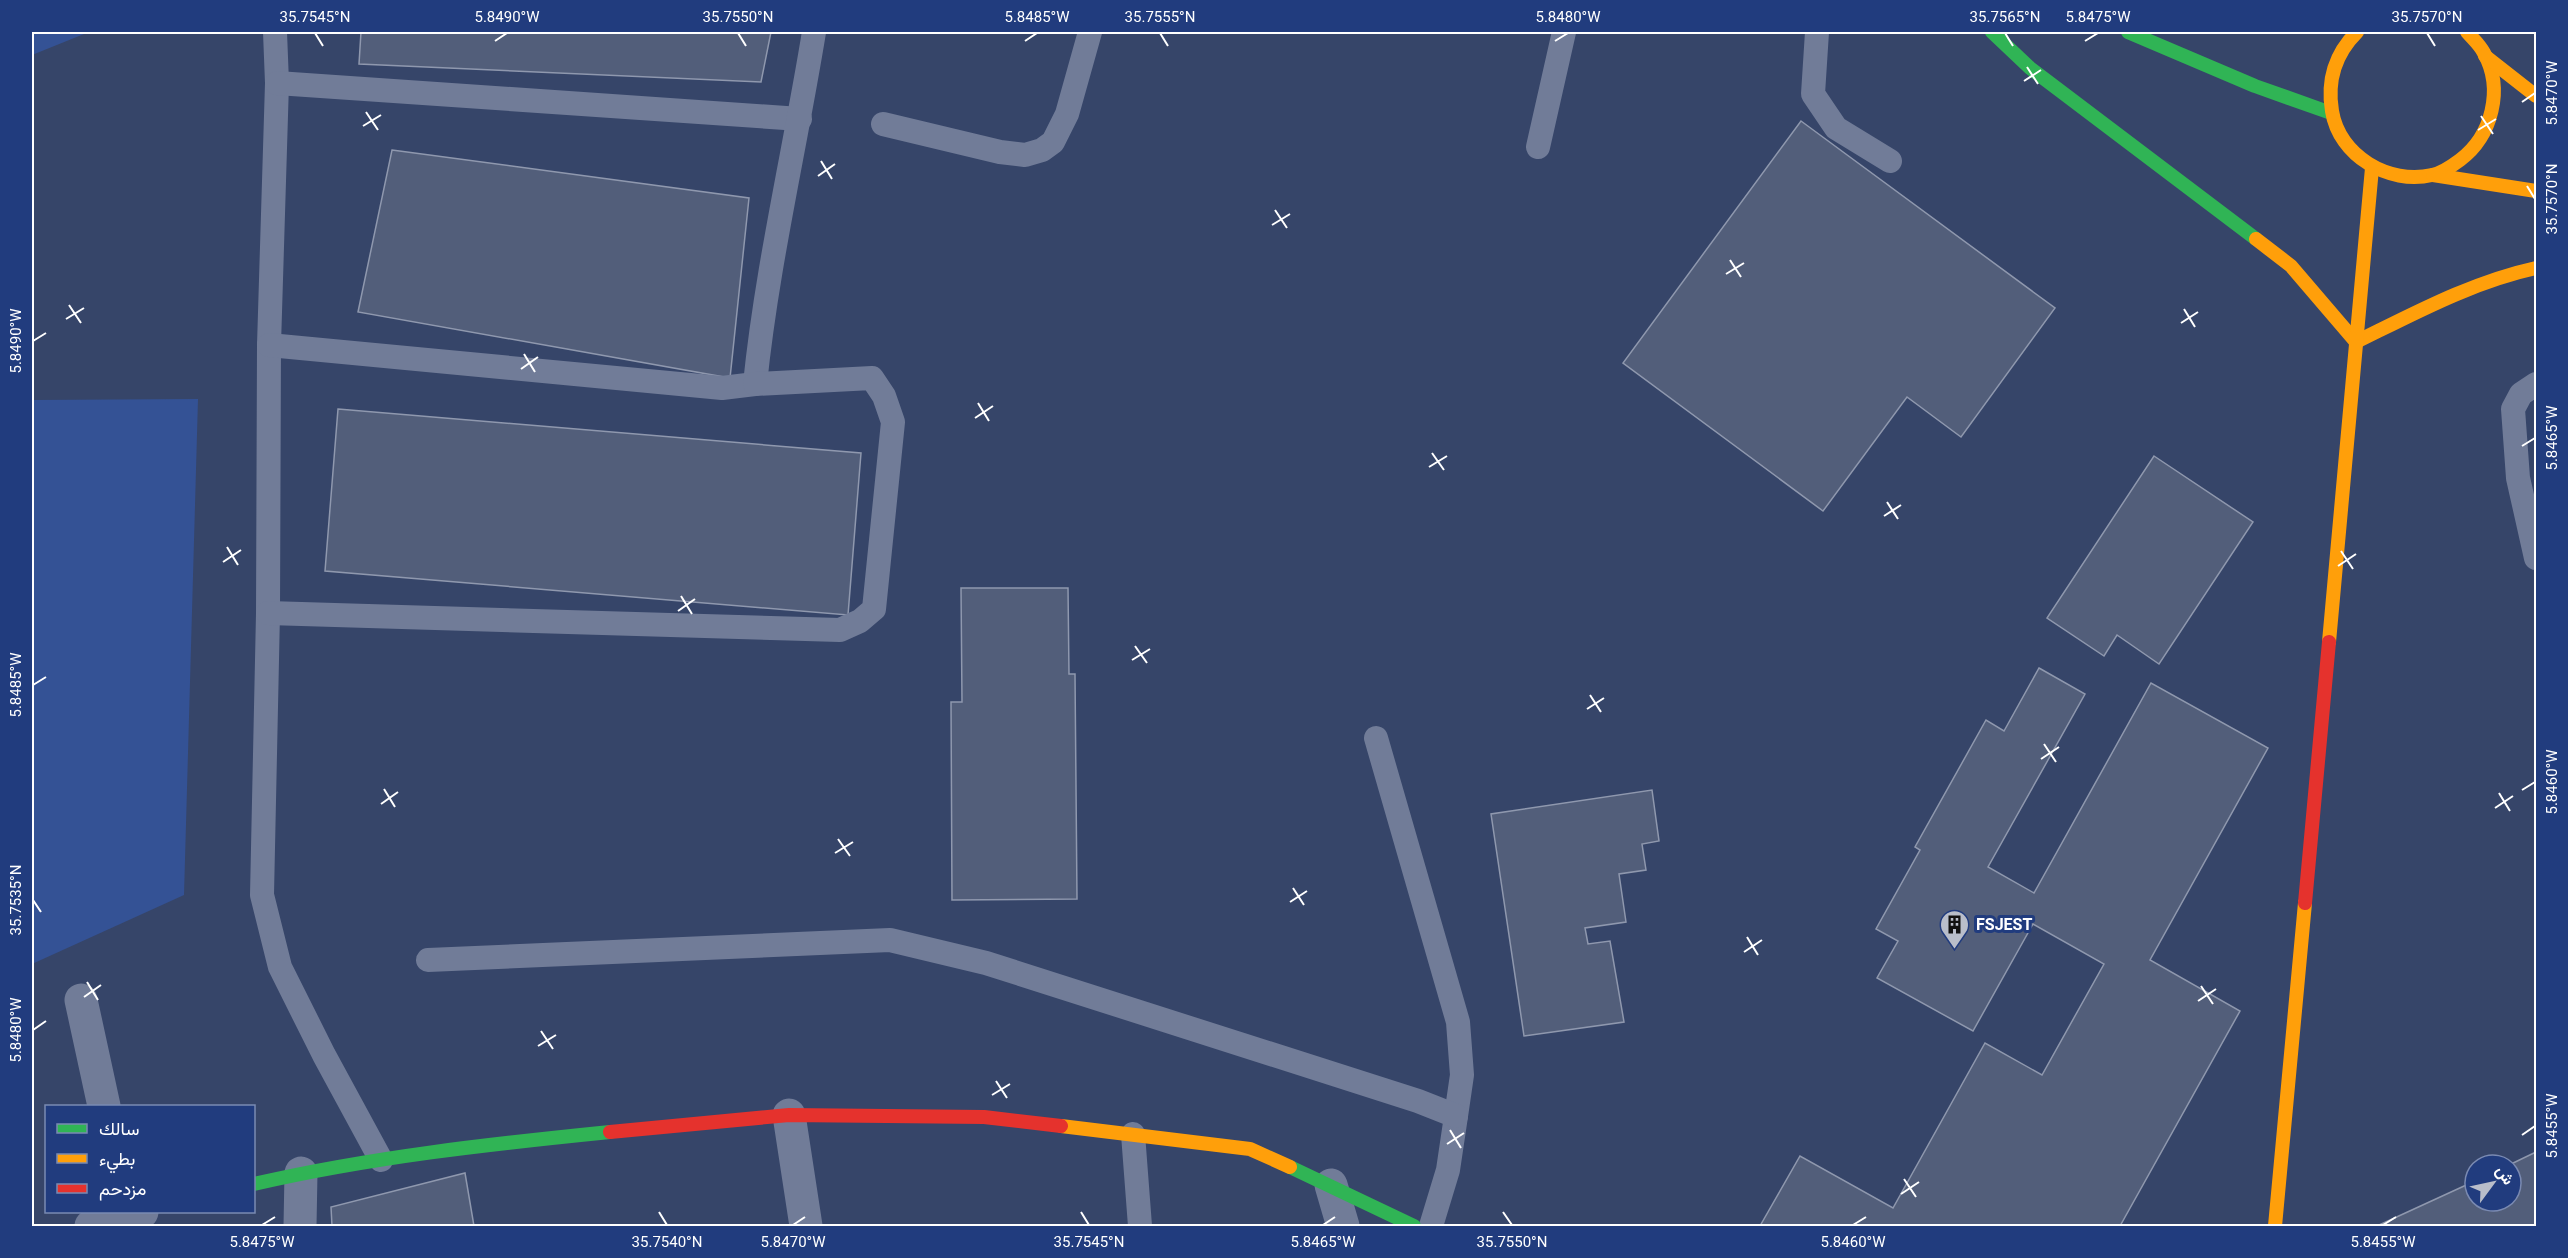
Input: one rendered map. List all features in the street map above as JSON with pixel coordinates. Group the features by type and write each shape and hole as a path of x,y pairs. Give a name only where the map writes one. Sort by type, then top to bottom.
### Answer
{"street":[{"path":"1992,32 2030,68 2291,266 2356,342"},
{"path":"2128,32 2255,86 2331,113"},
{"path":"2354,32 2337,56 2329,84 2331,113 2339,135 2354,154 2372,168 2402,177 2433,175 2536,191"},
{"path":"2467,32 2485,56 2536,96"},
{"path":"2433,175 2468,156 2486,132 2495,95 2485,56"},
{"path":"2275,1227 2372,168"},
{"path":"2356,342 2465,291 2492,280 2536,268"},
{"path":"81,1000 104,1105"},
{"path":"789,1115 806,1227"},
{"path":"255,1184 301,1173 475,1145 789,1115 984,1117 1250,1149 1331,1185 1414,1227"},
{"path":"300,1227 301,1173"},
{"path":"1331,1185 1343,1227"},
{"path":"91,1227 132,1213"}],"lane":[{"path":"275,32 278,83 269,345 268,613 262,895 280,967 324,1055 381,1160"},
{"path":"755,384 762,321 814,32"},
{"path":"883,124 1000,152 1026,155 1042,150 1053,142 1067,114 1090,32"},
{"path":"1538,147 1564,32"},
{"path":"1817,32 1813,94 1836,128 1890,161"},
{"path":"278,83 800,119"},
{"path":"268,613 840,630 860,621 874,609 893,422 884,396 872,378 722,388 269,345"},
{"path":"2536,384 2521,394 2513,409 2518,478 2536,558"},
{"path":"1376,738 1458,1022 1462,1075 1448,1170 1431,1227"},
{"path":"428,960 890,940 986,963 1407,1097 1456,1116"},
{"path":"1133,1134 1140,1227"}],"shaded area":[{"path":"32,32 89,32 32,55"},
{"path":"198,399 184,895 32,964 32,400"}],"building":[{"path":"361,32 771,32 761,82 359,64"},
{"path":"1801,121 2055,308 1961,437 1907,397 1823,511 1623,363"},
{"path":"392,150 749,198 730,378 358,312"},
{"path":"338,409 861,453 848,615 325,571"},
{"path":"2154,456 2253,522 2159,664 2117,635 2104,656 2047,618"},
{"path":"961,588 1068,588 1069,674 1075,674 1077,899 952,900 951,702 962,702"},
{"name":"FSJEST","path":"2039,668 2085,694 1988,867 2034,893 2151,683 2268,748 2150,960 2240,1011 2120,1226 1760,1226 1800,1156 1893,1208 1985,1043 2042,1075 2104,964 2033,924 1973,1031 1877,978 1898,941 1876,929 1920,850 1915,847 1986,720 2004,731"},
{"path":"1652,790 1659,841 1642,844 1646,870 1619,874 1626,922 1585,928 1588,944 1610,941 1624,1022 1524,1036 1491,814"},
{"path":"2536,1152 2536,1226 2377,1226 2463,1187 2463,1213 2523,1213 2523,1158"},
{"path":"465,1173 474,1226 332,1226 331,1207"}],"traffic: fast":[{"path":"1992,32 2030,68 2256,239"},
{"path":"2128,32 2255,86 2331,113"},
{"path":"255,1184 387,1159 610,1132"},
{"path":"1290,1167 1414,1226"}],"traffic: slow":[{"path":"2357,32 2343,49 2334,68 2331,100 2337,127 2355,154 2369,164 2399,176 2416,177 2436,174 2447,169 2471,150 2480,138 2492,111 2494,96 2490,67 2484,53 2467,32"},
{"path":"2485,56 2536,96"},
{"path":"2329,642 2372,168"},
{"path":"2433,175 2536,191"},
{"path":"2256,239 2291,266 2356,342 2466,290 2536,268"},
{"path":"2275,1226 2305,903"},
{"path":"1061,1126 1250,1149 1290,1167"}],"traffic: jam":[{"path":"2305,903 2329,642"},
{"path":"610,1132 789,1115 984,1117 1061,1126"}],"place":[{"name":"FSJEST","path":"1955,950"}]}
